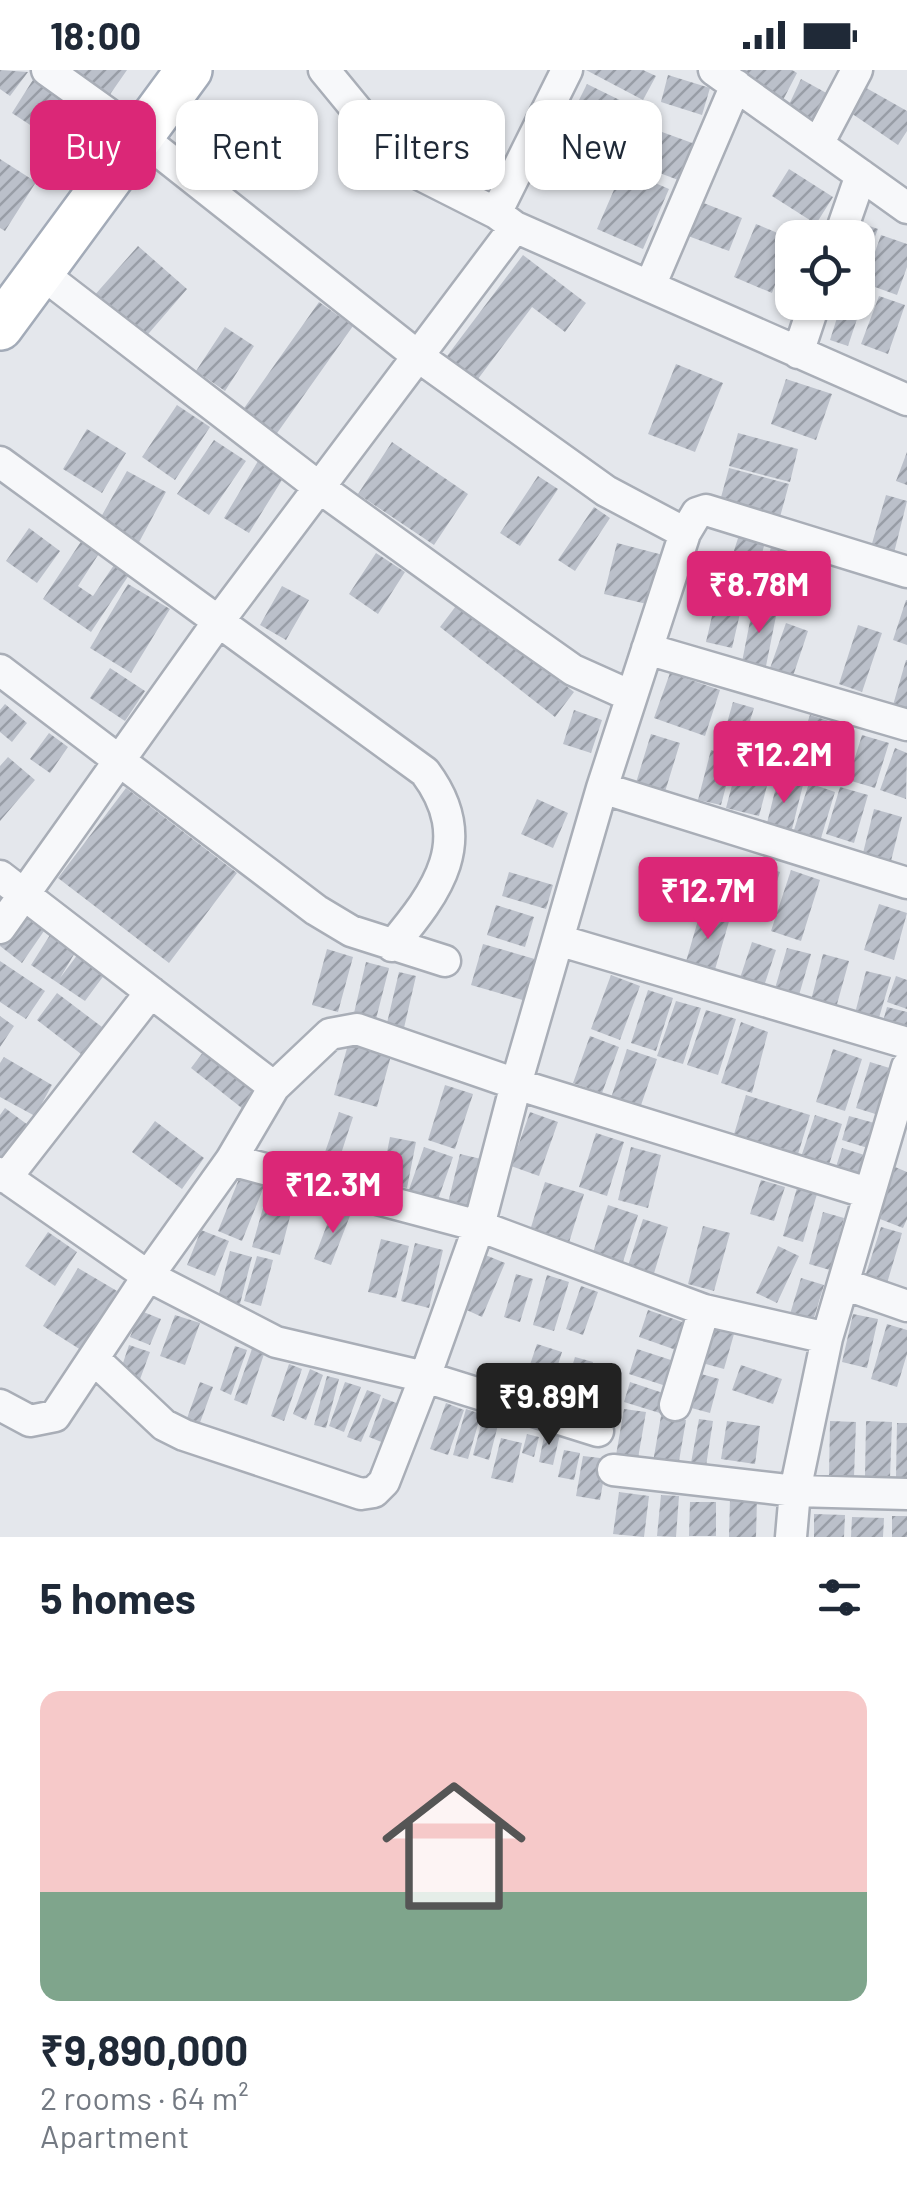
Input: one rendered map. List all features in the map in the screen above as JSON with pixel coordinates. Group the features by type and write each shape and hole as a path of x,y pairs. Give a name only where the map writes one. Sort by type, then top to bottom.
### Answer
{"main road":[{"path":"142,100 155,70"},
{"path":"156,104 189,70"},
{"path":"0,327 20,277 85,190"}],"street":[{"path":"46,70 88,100"},
{"path":"324,70 403,166 506,220 907,400"},
{"path":"0,928 218,622 419,357 506,220 567,70"},
{"path":"818,144 857,70"},
{"path":"650,286 723,75 907,208"},
{"path":"156,150 419,357 606,491 686,533"},
{"path":"845,220 861,175"},
{"path":"20,277 574,670 632,696"},
{"path":"798,353 810,320"},
{"path":"0,462 424,772 439,791 446,809 448,842 444,873 429,902 392,946"},
{"path":"87,1371 184,1435 361,1494 374,1492 384,1482 479,1226 602,788 686,533 697,512 706,510 907,572"},
{"path":"647,648 907,725"},
{"path":"0,670 316,910 352,931 445,962"},
{"path":"602,788 907,883"},
{"path":"0,876 274,1087"},
{"path":"558,940 907,1043"},
{"path":"151,992 3,1176 148,1276 276,1342 425,1377 598,1431"},
{"path":"0,1405 30,1421 55,1416 230,1160 274,1087 330,1034 358,1029 516,1084 868,1193"},
{"path":"791,1537 795,1491 826,1338 868,1193 894,1154 907,1067"},
{"path":"230,1160 479,1226 704,1310 826,1338"},
{"path":"844,1284 907,1306"},
{"path":"675,1406 704,1310"},
{"path":"613,1470 795,1491 907,1494"}],"building":[{"path":"0,70 28,72 10,96 0,89"},
{"path":"58,70 127,70 106,100 100,100"},
{"path":"586,70 643,70 656,76 643,100"},
{"path":"742,70 797,73 783,100 739,76"},
{"path":"36,75 75,100 30,100 30,125 12,113"},
{"path":"668,75 710,88 702,115 662,100"},
{"path":"801,79 830,95 815,127 786,111"},
{"path":"587,84 620,100 579,100"},
{"path":"861,85 907,111 907,131 898,145 848,111"},
{"path":"662,132 695,144 681,181 662,174"},
{"path":"0,159 30,178 31,190 5,231 0,228"},
{"path":"789,169 833,197 819,220 810,220 772,196"},
{"path":"662,186 669,189 643,249 597,229 614,190 662,190"},
{"path":"701,202 742,218 729,251 688,236"},
{"path":"756,224 775,232 772,293 734,277"},
{"path":"881,235 907,244 907,267 897,295 875,287 875,252"},
{"path":"138,246 187,289 143,340 93,297"},
{"path":"523,255 586,303 565,332 532,307 475,383 444,360"},
{"path":"879,296 905,305 888,354 861,344 870,320 875,320"},
{"path":"319,302 353,326 275,436 242,411"},
{"path":"836,320 857,320 848,346 830,340"},
{"path":"225,327 254,346 225,391 196,371"},
{"path":"676,364 723,383 695,452 648,434"},
{"path":"786,379 832,394 816,440 771,424"},
{"path":"177,405 210,427 175,480 142,457"},
{"path":"87,429 126,453 102,493 63,469"},
{"path":"738,433 798,449 790,482 729,466"},
{"path":"214,440 246,461 209,515 177,494"},
{"path":"392,442 468,494 434,545 358,494"},
{"path":"907,452 907,485 896,481"},
{"path":"261,456 287,472 249,533 224,518"},
{"path":"729,468 789,484 780,517 720,501"},
{"path":"127,471 166,492 137,546 97,524"},
{"path":"538,476 558,489 520,546 500,533"},
{"path":"886,495 907,501 894,553 871,547"},
{"path":"594,507 610,518 575,571 558,560"},
{"path":"29,528 60,551 37,583 6,561"},
{"path":"739,535 765,543 749,593 723,585"},
{"path":"82,540 100,552 78,586 93,596 114,565 129,575 91,632 43,599"},
{"path":"617,543 663,555 651,605 604,594"},
{"path":"771,547 793,552 782,594 760,589"},
{"path":"376,553 405,572 378,614 349,594"},
{"path":"801,556 828,562 816,614 789,608"},
{"path":"128,584 170,609 131,673 90,648"},
{"path":"282,586 309,600 286,640 260,625"},
{"path":"907,600 907,645 893,640"},
{"path":"754,601 778,606 765,671 741,667"},
{"path":"459,602 574,692 555,717 440,627"},
{"path":"715,603 741,609 732,648 706,642"},
{"path":"786,623 808,631 792,679 769,671"},
{"path":"858,625 882,633 862,692 839,684"},
{"path":"907,660 907,717 891,712"},
{"path":"110,668 145,691 125,721 90,698"},
{"path":"670,673 720,690 705,736 654,718"},
{"path":"733,702 754,708 741,750 721,744"},
{"path":"5,704 27,723 12,742 0,732 0,710"},
{"path":"574,710 602,720 591,753 563,744"},
{"path":"810,715 829,721 810,778 791,772"},
{"path":"49,733 68,747 50,773 30,759"},
{"path":"651,734 680,743 664,795 635,786"},
{"path":"862,735 889,743 875,788 848,780"},
{"path":"895,748 907,753 906,799 880,790"},
{"path":"711,750 734,756 721,805 698,800"},
{"path":"740,755 773,763 759,816 726,808"},
{"path":"8,757 35,780 0,821 0,766"},
{"path":"779,775 804,781 790,837 765,831"},
{"path":"809,783 835,792 821,838 794,830"},
{"path":"840,787 868,795 854,843 826,834"},
{"path":"126,788 237,873 169,963 58,878"},
{"path":"537,799 568,813 553,848 521,834"},
{"path":"874,809 902,817 889,869 861,861"},
{"path":"751,862 780,872 764,921 735,911"},
{"path":"791,870 820,880 801,941 771,931"},
{"path":"509,872 553,885 546,909 502,896"},
{"path":"879,904 907,913 894,960 864,950"},
{"path":"496,905 534,917 525,947 487,935"},
{"path":"701,910 730,918 714,973 685,965"},
{"path":"22,915 44,931 22,963 0,946"},
{"path":"50,935 76,951 60,978 78,954 105,974 85,1001 31,965"},
{"path":"752,942 776,950 764,986 740,978"},
{"path":"483,944 538,960 526,1001 471,985"},
{"path":"787,948 811,954 797,1002 773,995"},
{"path":"327,949 353,957 338,1012 312,1005"},
{"path":"823,954 849,961 834,1015 809,1008"},
{"path":"0,961 45,991 26,1019 0,1002"},
{"path":"366,962 389,968 376,1019 354,1013"},
{"path":"866,971 891,977 876,1028 853,1021"},
{"path":"399,972 416,976 404,1028 387,1023"},
{"path":"611,975 640,986 620,1040 591,1029"},
{"path":"896,976 907,980 907,1009 887,1002"},
{"path":"648,990 673,998 656,1051 631,1043"},
{"path":"57,993 102,1027 81,1054 37,1020"},
{"path":"676,1001 701,1008 683,1064 657,1056"},
{"path":"887,1007 907,1012 907,1040 880,1032"},
{"path":"706,1010 736,1019 718,1075 687,1065"},
{"path":"0,1016 14,1026 0,1047"},
{"path":"741,1022 768,1032 752,1093 721,1083"},
{"path":"590,1036 619,1047 602,1093 573,1083"},
{"path":"349,1041 392,1052 377,1107 334,1095"},
{"path":"627,1049 657,1059 639,1111 610,1101"},
{"path":"833,1049 862,1059 845,1111 816,1102"},
{"path":"204,1051 256,1092 243,1109 191,1068"},
{"path":"4,1057 52,1085 35,1116 0,1097 0,1063"},
{"path":"870,1062 896,1070 882,1116 856,1108"},
{"path":"445,1085 473,1094 455,1149 428,1140"},
{"path":"746,1095 810,1115 795,1164 731,1144"},
{"path":"5,1108 28,1125 0,1164 0,1115"},
{"path":"339,1112 353,1117 339,1160 324,1155"},
{"path":"530,1112 558,1122 539,1176 511,1166"},
{"path":"815,1115 842,1124 827,1171 799,1163"},
{"path":"849,1116 878,1124 871,1149 842,1140"},
{"path":"155,1121 204,1158 182,1189 132,1152"},
{"path":"596,1133 624,1142 607,1196 579,1187"},
{"path":"390,1137 416,1142 407,1188 381,1183"},
{"path":"424,1147 453,1157 435,1208 406,1198"},
{"path":"631,1147 661,1155 648,1208 618,1200"},
{"path":"842,1148 871,1157 864,1182 834,1173"},
{"path":"460,1154 481,1159 469,1208 448,1203"},
{"path":"895,1167 907,1172 907,1219 903,1228 875,1217"},
{"path":"241,1174 265,1184 242,1241 218,1231"},
{"path":"761,1180 785,1187 774,1221 750,1214"},
{"path":"545,1182 584,1194 567,1249 528,1237"},
{"path":"797,1188 817,1194 803,1242 783,1236"},
{"path":"266,1197 293,1205 280,1255 252,1247"},
{"path":"608,1205 638,1215 621,1268 591,1259"},
{"path":"334,1206 351,1213 331,1265 314,1259"},
{"path":"823,1212 844,1218 830,1270 809,1264"},
{"path":"643,1219 668,1227 652,1280 626,1272"},
{"path":"703,1226 730,1233 714,1291 688,1284"},
{"path":"881,1227 902,1233 885,1290 863,1283"},
{"path":"201,1230 229,1241 215,1276 187,1265"},
{"path":"48,1232 77,1252 55,1286 25,1266"},
{"path":"381,1239 409,1246 396,1298 368,1292"},
{"path":"415,1243 443,1250 429,1308 401,1301"},
{"path":"778,1246 799,1256 777,1303 756,1293"},
{"path":"230,1251 252,1257 240,1304 218,1298"},
{"path":"483,1254 505,1263 482,1317 460,1307"},
{"path":"257,1256 273,1260 261,1306 244,1301"},
{"path":"78,1268 117,1291 81,1350 43,1326"},
{"path":"516,1274 533,1279 520,1322 504,1317"},
{"path":"547,1275 569,1282 554,1331 533,1325"},
{"path":"801,1278 824,1285 813,1321 790,1314"},
{"path":"581,1286 598,1292 583,1335 566,1329"},
{"path":"648,1310 688,1324 679,1351 639,1337"},
{"path":"141,1311 161,1319 150,1345 130,1337"},
{"path":"853,1314 878,1319 867,1368 842,1362"},
{"path":"175,1315 200,1323 185,1365 160,1356"},
{"path":"887,1324 907,1330 907,1354 897,1387 871,1379"},
{"path":"705,1325 734,1334 724,1369 695,1361"},
{"path":"537,1344 562,1352 544,1409 518,1400"},
{"path":"129,1345 150,1352 139,1382 119,1375"},
{"path":"235,1346 247,1350 231,1395 220,1390"},
{"path":"252,1349 264,1354 247,1405 234,1400"},
{"path":"637,1349 674,1361 666,1386 629,1374"},
{"path":"575,1357 593,1362 578,1412 560,1406"},
{"path":"289,1364 302,1369 284,1421 271,1416"},
{"path":"741,1365 782,1379 773,1404 732,1390"},
{"path":"310,1369 323,1375 306,1420 293,1414"},
{"path":"694,1372 719,1379 710,1413 684,1406"},
{"path":"327,1376 339,1379 326,1428 314,1425"},
{"path":"200,1382 213,1387 198,1428 185,1424"},
{"path":"345,1382 361,1387 344,1432 329,1426"},
{"path":"630,1382 669,1395 663,1414 624,1402"},
{"path":"367,1390 381,1395 361,1442 347,1437"},
{"path":"383,1398 399,1404 384,1443 369,1437"},
{"path":"446,1403 464,1410 448,1455 430,1449"},
{"path":"466,1409 481,1414 468,1459 453,1455"},
{"path":"624,1409 646,1412 637,1464 615,1461"},
{"path":"661,1416 686,1420 678,1467 653,1462"},
{"path":"483,1417 499,1421 489,1460 473,1455"},
{"path":"699,1419 713,1421 706,1466 691,1463"},
{"path":"727,1421 760,1426 755,1464 721,1459"},
{"path":"830,1421 856,1422 854,1477 829,1477"},
{"path":"866,1421 892,1422 890,1478 865,1477"},
{"path":"897,1423 907,1423 907,1478 896,1478"},
{"path":"545,1431 560,1434 553,1465 539,1462"},
{"path":"527,1434 539,1437 534,1457 522,1453"},
{"path":"501,1438 522,1443 513,1483 491,1478"},
{"path":"564,1450 580,1453 574,1480 558,1477"},
{"path":"583,1456 600,1458 597,1476 604,1477 600,1500 576,1496"},
{"path":"619,1492 649,1496 644,1537 613,1534"},
{"path":"661,1495 679,1496 676,1537 657,1536"},
{"path":"730,1498 757,1499 756,1537 729,1537"},
{"path":"690,1502 716,1502 716,1536 689,1536"},
{"path":"814,1514 845,1515 844,1537 814,1537"},
{"path":"892,1516 907,1516 907,1537 892,1537"},
{"path":"852,1517 884,1518 883,1537 851,1537"}]}
